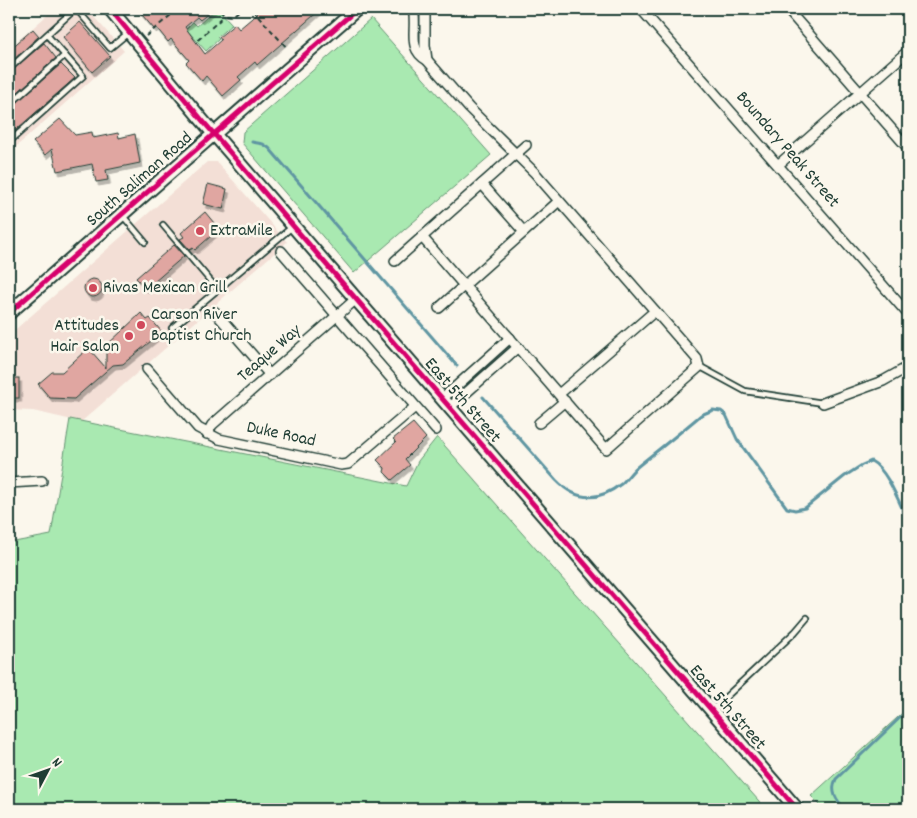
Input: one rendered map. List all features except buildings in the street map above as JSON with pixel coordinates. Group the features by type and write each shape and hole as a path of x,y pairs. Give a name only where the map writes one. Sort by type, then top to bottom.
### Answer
{"main road":[{"name":"East 5th Street","path":"110,9 356,300 797,809"},
{"name":"South Saliman Road","path":"9,313 357,9"}],"street":[{"path":"414,9 416,50 420,56 427,60 469,108 559,202 697,360 699,366 606,449 422,236"},
{"path":"425,9 427,60"},
{"name":"Boundary Peak Street","path":"641,9 908,314"},
{"path":"786,9 908,148"},
{"path":"778,165 908,50"},
{"path":"395,261 526,145"},
{"path":"482,184 524,232"},
{"path":"439,308 559,202"},
{"path":"281,251 436,430"},
{"name":"Teaque Way","path":"206,434 212,425 356,300"},
{"path":"539,423 562,397 655,311"},
{"path":"215,312 270,375"},
{"path":"446,403 490,356 510,338"},
{"path":"446,403 498,365 518,347"},
{"path":"823,403 882,381 908,367"},
{"name":"Duke Road","path":"147,370 198,428 206,434 218,439 340,464 348,464 415,407"},
{"path":"9,483 42,481"}],"lane":[{"path":"9,69 73,11 81,11 110,48 130,32"},
{"path":"414,31 425,32"},
{"path":"9,142 84,76 47,35"},
{"path":"9,105 65,55"},
{"path":"122,215 145,242"},
{"path":"163,225 218,290"},
{"path":"172,328 294,226"},
{"path":"490,356 498,365"},
{"path":"699,366 745,391 823,403"},
{"path":"712,710 795,632 807,618"}],"path":[{"path":"146,36 178,9"},
{"path":"220,9 225,15 233,16 241,9"},
{"path":"252,9 288,49"},
{"path":"198,40 225,15"}],"shaded area":[{"path":"54,9 87,9 124,51 9,153 9,49"},
{"path":"207,162 217,162 287,242 81,422 33,411 9,410 9,335"}],"green space":[{"path":"216,9 232,24 217,37 219,39 206,51 186,29 193,22 197,26"},
{"path":"371,19 491,155 354,273 242,143 243,132"},
{"path":"70,419 406,486 418,461 437,437 766,809 9,809 9,543 51,535"},
{"path":"908,708 908,809 824,809 811,796"}],"waterway":[{"path":"252,142 263,144 269,148 457,366"},
{"path":"483,397 556,480 571,492 579,495 587,497 596,496 612,490 701,415 713,410 721,411 726,415 737,439 787,508 795,510 805,508 845,476 871,461 877,465 888,479 908,521"},
{"path":"845,809 835,795 834,783 836,779 908,710"}],"cycle path":[{"path":"110,9 202,120 797,809"},
{"path":"9,313 357,9"}],"place":[{"name":"ExtraMile","path":"200,231"},
{"name":"Rivas Mexican Grill","path":"93,288"},
{"name":"Carson River Baptist Church","path":"141,325"},
{"name":"Attitudes Hair Salon","path":"129,336"}]}
